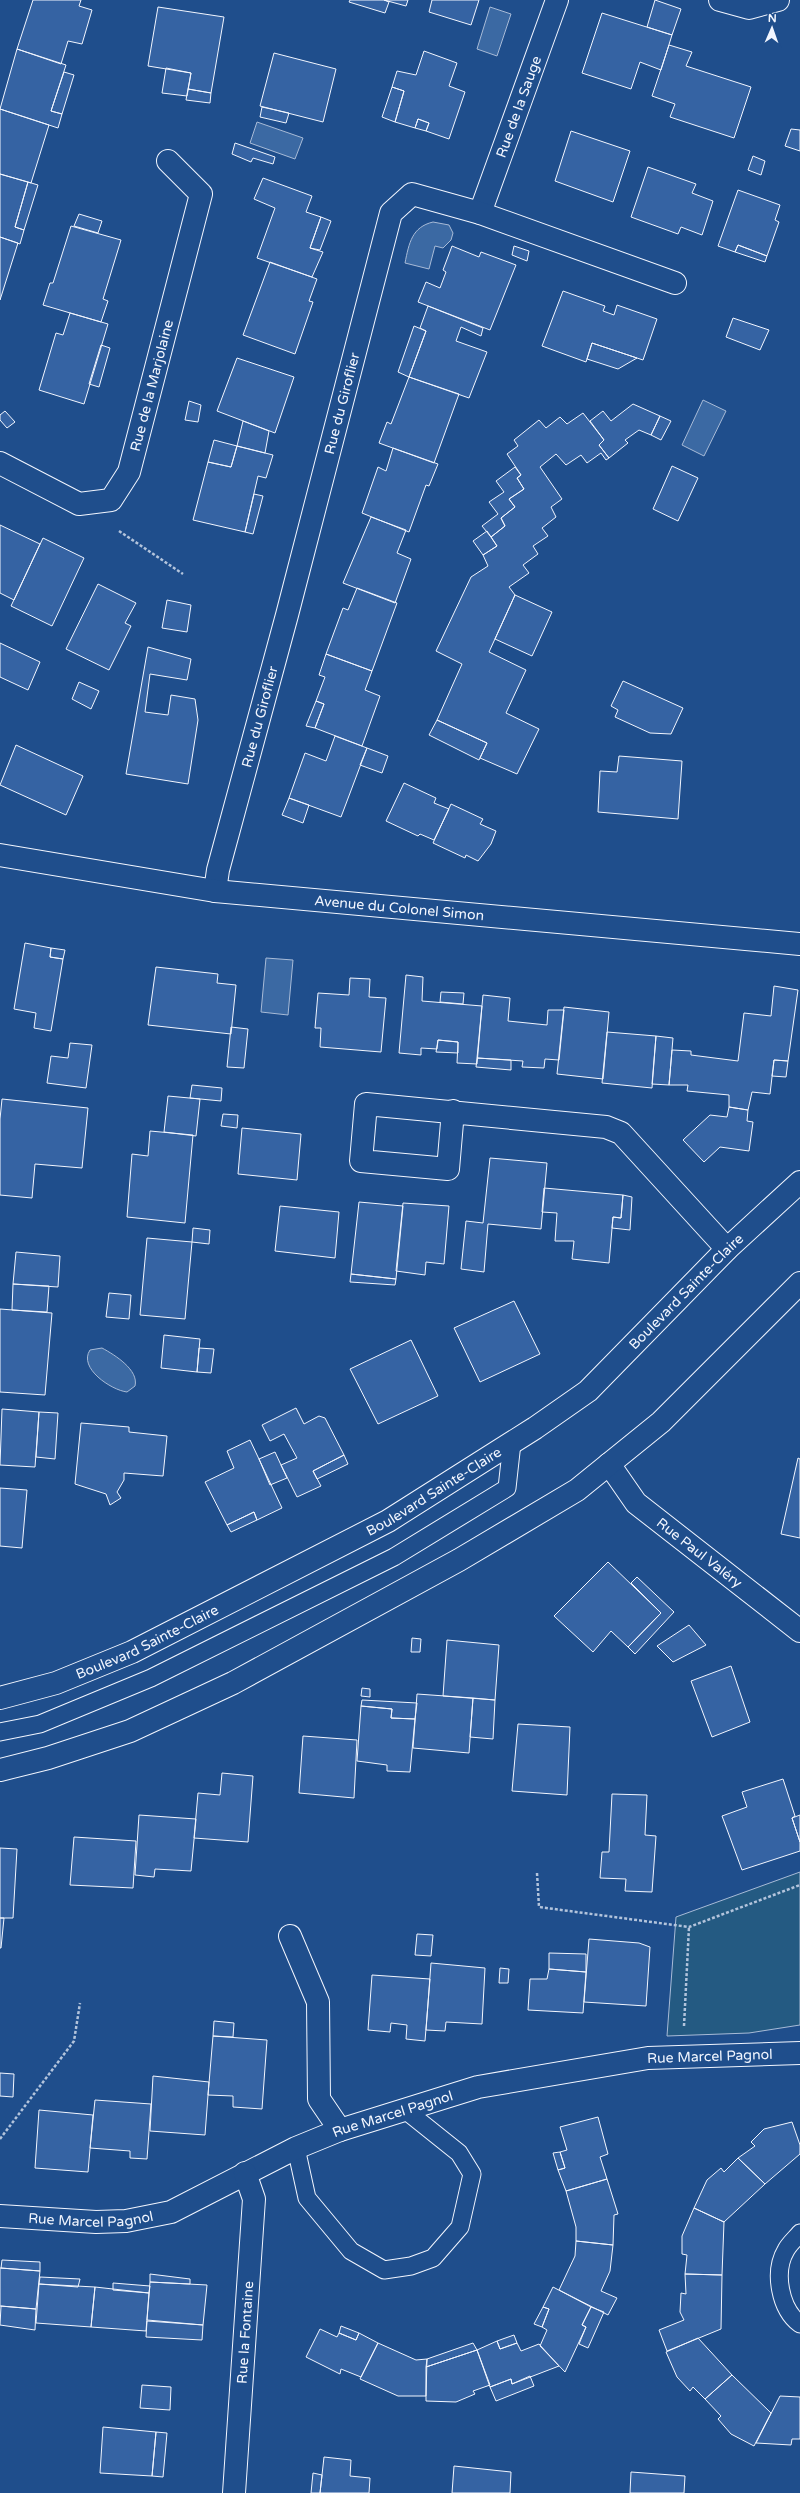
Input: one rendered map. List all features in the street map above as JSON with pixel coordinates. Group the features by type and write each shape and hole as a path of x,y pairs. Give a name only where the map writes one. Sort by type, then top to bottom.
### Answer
{"street":[{"name":"Rue de la Sauge","path":"480,213 557,0"},
{"path":"720,0 749,8 778,0"},
{"name":"Rue de la Marjolaine","path":"0,463 79,504 111,500 129,472 201,194 168,161"},
{"name":"Rue du Giroflier","path":"215,891 218,870 287,615 391,213 412,194 480,213 675,283"},
{"name":"Avenue du Colonel Simon","path":"0,855 215,891 800,944"},
{"path":"453,1111 448,1169 360,1161 366,1104 453,1111 606,1127 621,1133 727,1249"},
{"name":"Boulevard Sainte-Claire","path":"0,1698 56,1683 132,1652 388,1521 512,1443 588,1392 727,1249 800,1182"},
{"path":"0,1770 48,1758 130,1730 233,1683 459,1560 577,1490 661,1422 800,1283"},
{"name":"Rue Paul Valéry","path":"609,1464 636,1503 800,1631"},
{"path":"290,1936 318,2002 319,2099 340,2130"},
{"name":"Rue Marcel Pagnol","path":"0,2216 96,2222 126,2221 171,2212 296,2148 340,2130 478,2087 648,2058 800,2053"},
{"name":"Rue la Fontaine","path":"234,2493 254,2199 245,2173"}],"lane":[{"path":"0,1732 40,1724 150,1678 394,1557 507,1488 512,1443"},
{"path":"296,2148 307,2198 351,2251 384,2270 411,2266 433,2258 460,2228 472,2174 459,2153 404,2109"},
{"path":"800,2233 786,2250 779,2275 785,2305 800,2324"}],"path":[{"path":"118,530 183,574"},
{"path":"537,1873 539,1908 689,1927 800,1885"},
{"path":"682,2057 689,1927"},
{"path":"0,2139 74,2041 80,2002"}],"shaded area":[{"path":"490,7 511,14 497,56 477,49"},
{"path":"257,122 303,138 295,159 250,143"},
{"path":"433,222 449,225 453,233 451,240 443,248 435,246 429,269 405,263 410,243 416,232 426,224"},
{"path":"703,400 726,411 704,456 682,445"},
{"path":"266,958 293,960 288,1015 261,1012"},
{"path":"102,1348 125,1364 133,1374 135,1386 127,1392 105,1383 92,1371 88,1364 87,1357 90,1350"},
{"path":"800,1872 800,2025 749,2033 667,2036 676,1917"}],"building":[{"path":"33,0 81,0 79,6 92,10 82,44 68,41 61,64 17,49"},
{"path":"350,0 384,0 389,2 385,13 349,2"},
{"path":"384,0 408,0 406,6"},
{"path":"432,0 479,0 471,25 429,12"},
{"path":"655,0 681,9 672,35 647,27"},
{"path":"158,7 224,17 211,93 188,89 191,73 148,66"},
{"path":"602,13 672,35 661,70 640,62 631,89 582,73"},
{"path":"669,45 692,52 686,66 751,87 734,138 670,117 675,104 652,96"},
{"path":"17,49 66,65 51,111 62,114 58,128 0,109"},
{"path":"424,51 457,63 449,86 465,92 449,139 426,131 429,123 418,119 415,128 395,122 404,91 392,87 397,71 416,75"},
{"path":"274,53 336,69 323,122 260,106"},
{"path":"166,68 191,73 187,96 162,93"},
{"path":"64,72 74,75 62,114 51,111"},
{"path":"392,87 404,91 395,122 382,117"},
{"path":"188,89 211,93 210,103 186,100"},
{"path":"262,107 289,113 286,123 260,117"},
{"path":"0,109 49,125 31,183 0,174"},
{"path":"418,119 429,123 426,131 415,128"},
{"path":"791,129 800,130 800,151 785,146"},
{"path":"571,131 630,151 613,202 555,181"},
{"path":"235,143 275,157 273,164 253,158 251,162 232,154"},
{"path":"753,156 765,161 761,175 748,170"},
{"path":"648,167 696,184 692,193 713,201 702,235 681,227 678,234 631,217"},
{"path":"0,174 28,182 15,227 24,230 20,244 0,237"},
{"path":"263,178 312,196 306,212 321,217 310,248 323,252 312,277 257,258 275,208 254,199"},
{"path":"28,182 38,185 24,230 15,227"},
{"path":"738,190 780,205 775,220 779,222 767,256 738,245 735,252 718,246"},
{"path":"79,214 102,221 98,233 74,226"},
{"path":"321,217 331,221 320,250 310,248"},
{"path":"71,226 121,240 103,299 108,301 101,322 43,305 50,283 53,283"},
{"path":"0,237 18,243 0,300"},
{"path":"738,245 767,256 765,262 735,252"},
{"path":"452,246 479,257 481,252 516,265 490,330 418,302 426,282 440,288 446,272 443,270"},
{"path":"514,246 529,251 527,261 512,255"},
{"path":"270,262 317,279 309,301 313,302 295,354 243,335"},
{"path":"563,291 605,306 603,311 614,315 617,305 657,319 643,360 592,343 586,362 542,346"},
{"path":"428,306 483,328 481,336 461,327 456,341 487,352 469,398 409,377 426,331 420,328"},
{"path":"70,313 108,324 84,404 39,390 56,333 63,335"},
{"path":"733,318 769,330 760,350 726,337"},
{"path":"414,326 426,331 409,377 398,372"},
{"path":"592,343 637,358 618,369 587,359"},
{"path":"101,345 110,348 99,387 89,384"},
{"path":"237,358 294,377 275,433 217,411"},
{"path":"409,377 459,394 434,463 379,443 387,422 391,424"},
{"path":"189,401 201,405 198,422 185,420"},
{"path":"633,404 660,416 651,435 639,430 625,440 628,443 609,458 599,445 604,440 590,421 603,411 611,421"},
{"path":"5,411 15,422 7,428 0,420 0,415"},
{"path":"583,413 604,440 599,445 609,458 606,460 601,453 587,463 581,455 566,465 556,454 540,467 562,499 551,507 556,517 542,528 548,536 533,546 538,554 523,565 529,573 509,587 515,595 489,652 526,670 506,713 539,729 517,774 480,758 487,743 437,720 462,664 436,651 471,577 488,566 483,555 497,546 491,537 505,526 501,518 515,507 509,499 524,489 517,478 521,475 507,454 518,446 514,440 539,420 546,428 560,417 567,424"},
{"path":"660,416 671,421 661,440 651,435"},
{"path":"243,421 269,431 265,453 237,446"},
{"path":"214,440 237,446 231,467 208,462"},
{"path":"237,446 273,455 266,478 258,476 245,532 193,520 208,462 231,467"},
{"path":"393,448 438,464 429,486 426,485 409,532 362,513 378,467 386,471"},
{"path":"672,466 698,478 678,521 653,509"},
{"path":"515,467 521,475 517,478 524,489 509,499 515,507 501,518 505,526 491,537 482,526 498,514 489,502 504,492 496,481"},
{"path":"254,494 263,496 253,534 245,532"},
{"path":"371,517 406,530 397,553 411,559 395,603 343,583"},
{"path":"0,525 40,544 14,600 0,593"},
{"path":"487,531 497,546 483,555 473,541"},
{"path":"43,538 84,558 52,626 11,606"},
{"path":"98,584 136,603 125,623 131,626 109,670 66,649"},
{"path":"357,588 397,603 372,671 326,654 343,608 348,610"},
{"path":"515,595 552,612 532,656 495,639"},
{"path":"167,600 191,605 187,632 162,628"},
{"path":"0,643 40,662 28,690 0,677"},
{"path":"148,647 191,659 187,680 150,674 145,712 168,715 171,695 195,699 198,720 188,784 126,774"},
{"path":"326,654 372,671 365,690 380,696 362,746 315,728 324,704 316,701 325,677 319,675"},
{"path":"623,681 683,708 671,734 650,733 615,717 618,710 611,706"},
{"path":"79,682 99,691 91,709 72,699"},
{"path":"316,701 324,704 315,728 306,726"},
{"path":"437,720 487,743 479,760 429,735"},
{"path":"335,736 367,748 341,817 289,798 305,753 326,761"},
{"path":"16,745 83,776 66,815 0,785"},
{"path":"367,748 388,756 382,773 360,765"},
{"path":"619,756 682,761 678,819 598,812 600,771 617,772"},
{"path":"404,783 436,798 434,803 449,809 434,840 420,834 418,836 386,821"},
{"path":"289,798 309,805 303,823 282,815"},
{"path":"451,804 483,819 480,824 496,831 491,844 478,861 466,855 465,858 433,843"},
{"path":"25,943 51,948 50,957 63,959 51,1031 34,1028 36,1013 14,1009"},
{"path":"51,948 65,950 63,959 50,957"},
{"path":"156,967 218,974 217,983 236,985 231,1034 148,1025"},
{"path":"406,975 423,977 422,1001 482,1006 477,1064 457,1063 458,1042 438,1040 437,1049 421,1048 421,1055 399,1053"},
{"path":"350,978 370,979 369,997 386,998 381,1052 320,1047 321,1028 315,1028 318,993 349,995"},
{"path":"774,986 798,990 788,1061 774,1060 770,1094 752,1092 748,1110 729,1107 729,1095 687,1091 688,1085 669,1085 672,1050 691,1051 691,1055 738,1061 744,1013 771,1016"},
{"path":"441,992 464,993 463,1004 440,1002"},
{"path":"483,995 510,998 508,1021 547,1025 548,1010 564,1010 559,1060 545,1059 544,1068 522,1067 523,1061 477,1058"},
{"path":"564,1007 609,1012 603,1079 557,1074"},
{"path":"231,1027 248,1029 244,1068 227,1067"},
{"path":"607,1032 656,1036 652,1088 602,1083"},
{"path":"656,1036 673,1038 669,1085 652,1084"},
{"path":"438,1040 458,1042 458,1053 436,1052"},
{"path":"70,1043 92,1045 86,1088 47,1083 51,1056 68,1058"},
{"path":"477,1058 511,1060 511,1070 476,1067"},
{"path":"774,1060 788,1061 786,1077 772,1076"},
{"path":"192,1085 222,1088 221,1101 190,1098"},
{"path":"168,1096 200,1099 196,1136 164,1132"},
{"path":"2,1099 88,1108 82,1168 35,1164 32,1198 0,1195 0,1119"},
{"path":"729,1107 748,1110 747,1121 753,1122 749,1151 720,1147 704,1162 683,1140 710,1115 727,1117"},
{"path":"223,1114 238,1115 237,1128 221,1126"},
{"path":"242,1128 301,1134 297,1180 238,1174"},
{"path":"150,1131 193,1135 185,1223 127,1217 132,1154 148,1156"},
{"path":"490,1158 547,1163 541,1229 488,1224 484,1272 461,1269 466,1221 483,1223"},
{"path":"544,1188 623,1195 621,1218 613,1217 609,1263 572,1259 574,1241 555,1241 557,1213 542,1212"},
{"path":"623,1195 632,1197 630,1230 612,1228 613,1217 621,1218"},
{"path":"359,1202 403,1206 396,1279 351,1274"},
{"path":"403,1203 449,1206 444,1264 426,1262 425,1275 396,1271"},
{"path":"280,1206 339,1212 335,1258 275,1251"},
{"path":"193,1228 210,1230 209,1244 192,1242"},
{"path":"147,1238 192,1242 185,1319 140,1315"},
{"path":"16,1252 60,1256 58,1287 13,1284"},
{"path":"351,1274 396,1279 395,1285 350,1282"},
{"path":"13,1284 49,1286 47,1312 12,1310"},
{"path":"109,1293 131,1295 129,1319 106,1317"},
{"path":"514,1301 540,1354 480,1382 454,1328"},
{"path":"0,1309 52,1313 45,1395 0,1392"},
{"path":"164,1335 200,1339 197,1372 161,1368"},
{"path":"411,1340 438,1396 378,1424 350,1369"},
{"path":"199,1348 214,1349 211,1373 197,1372"},
{"path":"296,1408 304,1424 319,1416 325,1418 344,1455 313,1471 321,1486 297,1497 281,1465 297,1458 284,1434 270,1441 262,1425"},
{"path":"2,1409 39,1412 35,1467 0,1465"},
{"path":"39,1412 58,1413 55,1459 36,1457"},
{"path":"81,1423 129,1427 129,1432 167,1436 163,1476 124,1473 124,1480 117,1492 121,1498 110,1505 106,1494 75,1484"},
{"path":"250,1440 282,1508 257,1520 254,1512 227,1525 205,1482 234,1468 227,1451"},
{"path":"275,1452 287,1478 270,1485 259,1459"},
{"path":"344,1455 348,1464 317,1479 313,1471"},
{"path":"798,1458 800,1459 800,1538 781,1534"},
{"path":"0,1488 27,1490 22,1548 0,1546"},
{"path":"254,1512 257,1520 231,1532 227,1525"},
{"path":"608,1562 661,1613 628,1647 611,1631 593,1652 554,1616"},
{"path":"637,1577 674,1612 635,1654 628,1647 661,1613 631,1583"},
{"path":"689,1625 706,1645 673,1662 657,1646"},
{"path":"412,1638 421,1639 420,1652 411,1652"},
{"path":"447,1640 499,1645 495,1700 443,1696"},
{"path":"731,1666 750,1722 712,1737 691,1681"},
{"path":"362,1688 370,1689 370,1697 361,1696"},
{"path":"417,1694 473,1698 469,1753 413,1748"},
{"path":"473,1698 495,1700 493,1739 470,1737"},
{"path":"362,1700 417,1703 415,1719 391,1718 392,1709 361,1706"},
{"path":"361,1706 392,1709 391,1718 415,1719 410,1772 387,1771 387,1765 357,1761"},
{"path":"518,1724 570,1727 567,1795 512,1791"},
{"path":"303,1736 357,1740 354,1798 299,1793"},
{"path":"222,1773 253,1776 248,1842 194,1838 198,1793 220,1795"},
{"path":"783,1779 795,1816 792,1818 800,1842 800,1851 742,1870 722,1816 747,1807 742,1792"},
{"path":"612,1794 647,1795 645,1835 656,1836 652,1892 625,1891 626,1879 600,1878 602,1852 609,1852"},
{"path":"139,1815 196,1819 191,1871 155,1869 154,1877 135,1875"},
{"path":"800,1815 800,1842 792,1818"},
{"path":"74,1837 136,1841 133,1888 70,1885"},
{"path":"0,1848 17,1849 13,1918 0,1918"},
{"path":"0,1918 4,1918 1,1948 0,1948"},
{"path":"417,1934 433,1935 431,1956 415,1955"},
{"path":"589,1939 639,1943 650,1947 646,2006 584,2002"},
{"path":"549,1953 586,1954 586,1972 549,1969"},
{"path":"431,1963 485,1968 482,2024 446,2022 445,2031 426,2030"},
{"path":"500,1968 509,1969 508,1983 499,1983"},
{"path":"549,1969 586,1972 583,2013 528,2010 530,1979 547,1979"},
{"path":"372,1975 430,1979 425,2041 406,2039 407,2025 391,2023 390,2032 368,2030"},
{"path":"214,2021 234,2023 233,2037 213,2036"},
{"path":"213,2036 267,2040 262,2109 233,2107 233,2096 208,2095"},
{"path":"0,2073 14,2074 13,2097 0,2096"},
{"path":"153,2076 209,2082 205,2135 150,2131"},
{"path":"95,2100 151,2104 147,2159 130,2158 130,2151 90,2148"},
{"path":"39,2110 93,2115 88,2172 35,2168"},
{"path":"598,2117 608,2154 600,2157 607,2179 566,2191 558,2170 565,2168 560,2152 567,2150 560,2127"},
{"path":"792,2122 800,2145 800,2154 765,2184 738,2158 755,2146 751,2142 764,2129"},
{"path":"560,2152 565,2168 558,2170 553,2153"},
{"path":"738,2158 765,2184 724,2222 694,2208 707,2180 721,2168 724,2172"},
{"path":"607,2179 618,2214 614,2215 613,2245 576,2241 576,2227 566,2191"},
{"path":"694,2208 724,2222 722,2275 685,2274 687,2255 682,2254 682,2236"},
{"path":"576,2241 613,2245 610,2271 601,2291 617,2298 608,2315 559,2290 575,2256"},
{"path":"2,2260 40,2262 40,2271 1,2268"},
{"path":"0,2268 40,2271 36,2309 0,2306"},
{"path":"150,2274 190,2279 190,2284 150,2282"},
{"path":"685,2274 722,2275 721,2329 667,2351 659,2330 684,2320 680,2312 681,2293 686,2294"},
{"path":"40,2277 80,2279 78,2287 39,2284"},
{"path":"150,2282 207,2285 203,2325 147,2320"},
{"path":"113,2283 150,2286 149,2293 113,2290"},
{"path":"39,2284 95,2287 91,2327 36,2323"},
{"path":"95,2287 149,2293 146,2331 91,2327"},
{"path":"553,2287 591,2307 582,2325 586,2327 565,2372 540,2346 547,2330 542,2327 549,2309 543,2307"},
{"path":"1,2306 36,2309 35,2330 0,2325"},
{"path":"543,2307 549,2309 542,2327 534,2324"},
{"path":"591,2307 604,2312 588,2348 579,2344 586,2327 582,2325"},
{"path":"147,2321 203,2325 202,2340 146,2337"},
{"path":"341,2326 359,2333 356,2340 339,2333"},
{"path":"320,2329 337,2337 339,2333 356,2340 359,2333 378,2343 361,2377 341,2369 340,2374 306,2357"},
{"path":"514,2335 517,2343 500,2349 497,2341"},
{"path":"698,2338 732,2375 705,2399 693,2387 690,2391 677,2377 666,2352"},
{"path":"497,2341 500,2349 517,2343 521,2351 539,2344 559,2366 512,2384 511,2379 490,2387 477,2350"},
{"path":"378,2343 416,2360 427,2359 426,2396 398,2396 360,2379"},
{"path":"473,2343 477,2350 426,2367 427,2359"},
{"path":"477,2350 490,2385 473,2391 475,2394 456,2402 426,2401 426,2367"},
{"path":"732,2375 771,2413 754,2446 731,2434 718,2419 721,2416 705,2399"},
{"path":"530,2376 534,2386 496,2401 490,2387 511,2379 512,2384"},
{"path":"142,2385 171,2387 170,2410 140,2408"},
{"path":"780,2396 800,2397 800,2439 792,2439 791,2445 756,2443"},
{"path":"103,2427 156,2432 152,2476 100,2473"},
{"path":"156,2432 167,2433 163,2477 152,2476"},
{"path":"324,2457 351,2460 350,2476 370,2478 369,2493 320,2493"},
{"path":"454,2466 511,2472 510,2493 452,2493"},
{"path":"631,2472 685,2476 684,2493 630,2493"},
{"path":"313,2473 322,2475 320,2493 311,2493"}]}
